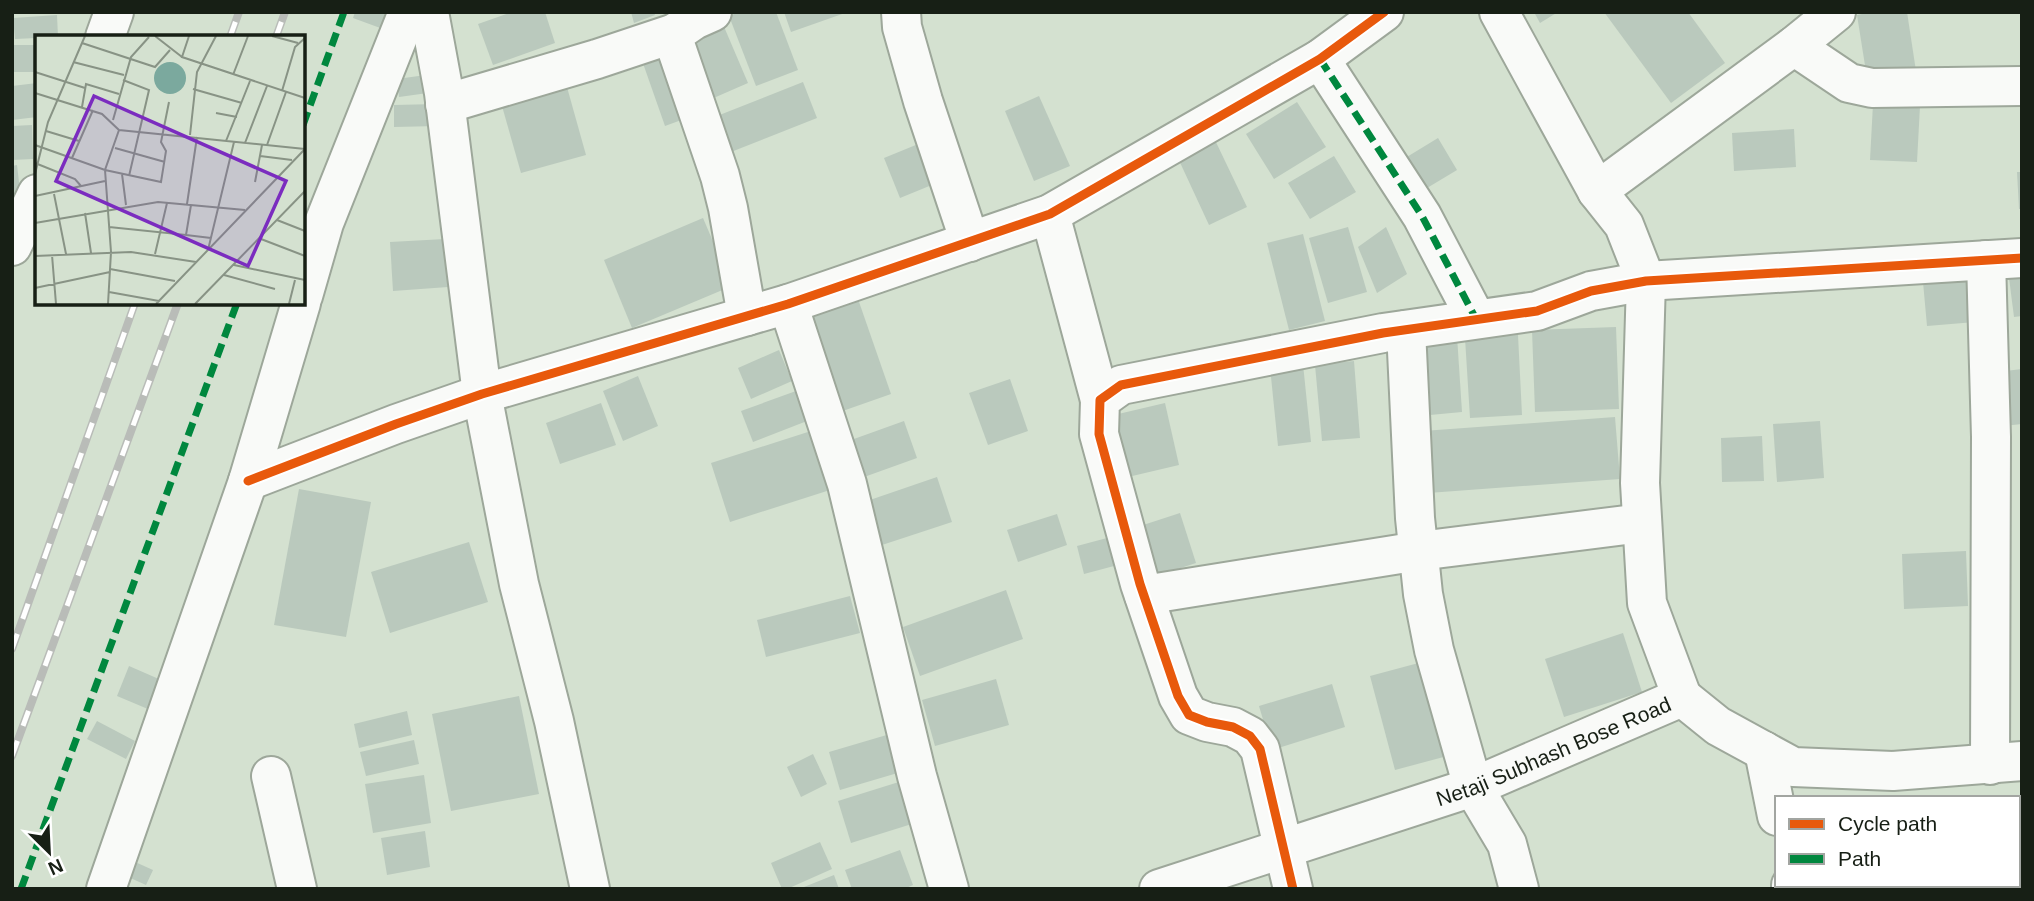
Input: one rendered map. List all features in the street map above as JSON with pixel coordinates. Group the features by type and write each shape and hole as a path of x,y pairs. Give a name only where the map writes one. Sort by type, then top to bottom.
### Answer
{"street":[{"path":"106,35 114,12"},
{"path":"304,292 324,222 408,12"},
{"path":"429,12 445,104 482,394 519,584 554,721 590,889"},
{"path":"445,104 675,33 712,12"},
{"path":"901,12 902,27 923,101 970,242"},
{"path":"248,481 482,394 788,304 1050,214 1320,59 1384,12"},
{"path":"1499,12 1597,191 1624,225 1646,281 1640,483 1647,603 1682,696"},
{"path":"1597,191 1836,12"},
{"path":"675,33 676,50 720,176 747,316"},
{"path":"1794,46 1849,83 1872,88 2022,86"},
{"path":"1320,59 1422,216 1476,319"},
{"path":"12,246 35,198"},
{"path":"1050,214 1100,400 1099,434 1143,595 1178,696 1189,715 1233,727 1250,736 1260,749 1286,849 1293,889"},
{"path":"1100,400 1121,385 1406,330 1537,310 1591,291 1646,281 2004,259 2006,763"},
{"path":"106,889 248,481 301,304"},
{"path":"788,304 847,484 910,750 948,889"},
{"path":"1406,330 1419,551 1423,594 1434,650 1473,787 1507,844 1520,889"},
{"path":"1143,595 1419,551 1642,523"},
{"name":"Netaji Subhash Bose Road","path":"1159,889 1473,787 1682,696 1718,726 1793,767 1893,771 2006,763"},
{"path":"1764,751 1775,806"},
{"path":"271,776 298,889"}],"building":[{"path":"355,12 390,12 383,29 353,18"},
{"path":"512,12 545,12 555,43 493,65 478,24"},
{"path":"631,12 654,12 655,15 634,23"},
{"path":"739,12 776,12 798,70 756,86 729,16"},
{"path":"784,12 845,12 845,13 791,32"},
{"path":"1534,12 1558,12 1540,23"},
{"path":"1604,12 1688,12 1725,63 1671,103"},
{"path":"1907,12 1916,71 1867,78 1857,15"},
{"path":"57,15 58,35 35,35 35,38 15,39 13,18"},
{"path":"722,22 748,83 709,100 682,39"},
{"path":"668,42 695,115 665,126 639,52"},
{"path":"12,45 35,45 35,72 12,72"},
{"path":"433,74 435,92 399,97 397,79"},
{"path":"565,80 586,155 521,173 500,99"},
{"path":"803,82 817,118 731,152 717,116"},
{"path":"35,83 35,117 12,120 12,86"},
{"path":"1039,96 1070,166 1034,181 1005,111"},
{"path":"1297,102 1326,147 1274,179 1246,134"},
{"path":"437,104 438,126 394,127 394,105"},
{"path":"1873,104 1920,106 1917,162 1870,160"},
{"path":"32,125 33,159 12,160 12,126"},
{"path":"1794,129 1796,167 1734,171 1732,133"},
{"path":"1214,138 1247,207 1209,225 1177,156"},
{"path":"1438,138 1457,170 1417,194 1397,163"},
{"path":"928,140 944,180 900,198 884,158"},
{"path":"1334,156 1356,192 1310,219 1288,183"},
{"path":"17,165 21,199 12,200 12,166"},
{"path":"2017,172 2022,172 2022,209 2019,209"},
{"path":"703,218 732,286 632,328 604,260"},
{"path":"1348,227 1367,292 1328,303 1309,238"},
{"path":"1386,227 1407,274 1377,293 1358,247"},
{"path":"1303,234 1325,321 1289,330 1267,243"},
{"path":"445,239 448,287 393,291 390,242"},
{"path":"2022,269 2022,316 2014,317 2008,270"},
{"path":"1970,277 1975,322 1927,326 1923,282"},
{"path":"858,299 891,394 837,413 804,317"},
{"path":"1616,327 1619,409 1535,412 1532,330"},
{"path":"1518,335 1522,415 1470,418 1465,338"},
{"path":"1457,336 1462,412 1430,415 1424,339"},
{"path":"779,350 792,381 751,399 738,368"},
{"path":"1354,361 1360,438 1322,441 1315,365"},
{"path":"1303,364 1311,442 1278,446 1270,367"},
{"path":"2022,369 2022,424 2003,426 1997,372"},
{"path":"638,376 658,426 623,441 603,391"},
{"path":"1010,379 1028,431 988,445 969,393"},
{"path":"796,391 807,421 753,442 741,411"},
{"path":"601,403 616,445 560,464 546,423"},
{"path":"1165,403 1179,465 1128,477 1114,415"},
{"path":"1615,417 1620,479 1428,493 1423,431"},
{"path":"904,421 917,458 853,481 840,444"},
{"path":"1820,421 1824,478 1777,482 1773,424"},
{"path":"811,431 830,490 730,522 711,463"},
{"path":"1762,436 1764,481 1722,482 1721,438"},
{"path":"937,477 952,522 882,545 867,501"},
{"path":"299,489 371,502 346,637 274,625"},
{"path":"1180,513 1196,563 1150,578 1134,528"},
{"path":"1057,514 1067,545 1018,562 1007,530"},
{"path":"1122,534 1129,562 1084,574 1077,546"},
{"path":"469,542 488,602 390,633 371,572"},
{"path":"1966,551 1968,606 1904,609 1902,554"},
{"path":"1006,590 1023,639 920,676 903,627"},
{"path":"850,596 860,633 766,657 757,620"},
{"path":"1623,633 1642,692 1564,717 1545,659"},
{"path":"1426,661 1451,755 1395,770 1370,676"},
{"path":"129,666 168,683 155,712 117,696"},
{"path":"996,679 1009,725 935,746 922,700"},
{"path":"1332,684 1345,727 1272,750 1259,706"},
{"path":"519,696 539,794 451,811 432,714"},
{"path":"407,711 412,735 359,748 354,724"},
{"path":"97,721 135,741 126,759 87,739"},
{"path":"890,734 901,772 840,790 829,752"},
{"path":"414,740 419,764 366,776 360,752"},
{"path":"813,754 827,784 801,797 787,767"},
{"path":"424,775 431,823 373,833 365,784"},
{"path":"902,781 915,823 851,843 838,801"},
{"path":"425,831 430,867 387,875 381,838"},
{"path":"820,842 832,869 782,889 771,863"},
{"path":"900,850 913,885 904,889 852,889 845,870"},
{"path":"124,857 153,870 146,885 117,872"},
{"path":"834,875 839,889 799,889"}],"railway":[{"path":"231,35 239,12"},
{"path":"277,35 285,12"},
{"path":"12,649 135,304"},
{"path":"12,756 178,304"}],"marked path":[{"path":"304,122 344,12"},
{"path":"1320,59 1422,216 1476,319"},
{"path":"21,889 237,304"}],"cycle path":[{"path":"248,481 482,394 788,304 1050,214 1320,59 1384,12"},
{"path":"1293,889 1260,749 1250,736 1233,727 1189,715 1178,696 1140,584 1099,434 1100,400 1121,385 1383,333 1537,311 1591,291 1646,281 2022,258"}]}
